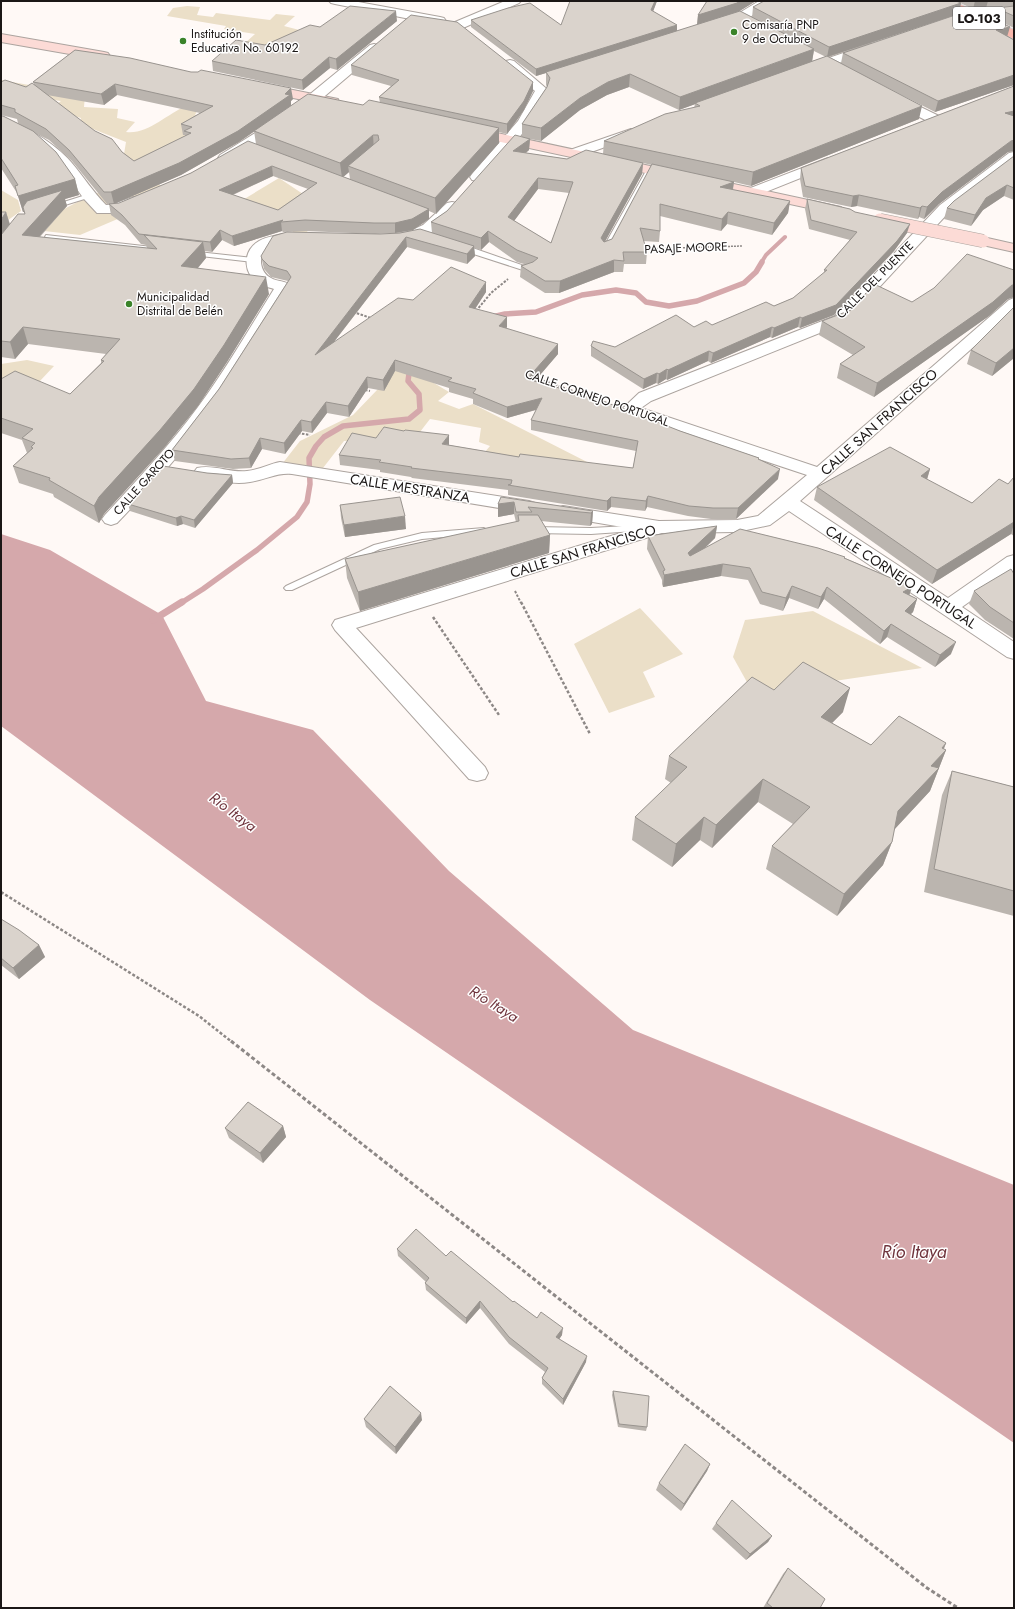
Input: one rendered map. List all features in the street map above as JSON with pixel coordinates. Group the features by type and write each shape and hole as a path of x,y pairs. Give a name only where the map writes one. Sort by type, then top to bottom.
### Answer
{"main road":[{"name":"LO-103","path":"944,1 1014,26"},
{"name":"LO-103","path":"961,1 1014,35"},
{"path":"1,38 117,58"},
{"path":"254,86 345,105"},
{"path":"458,129 576,153 847,213"},
{"path":"870,218 1014,248"}],"street":[{"path":"335,1 458,25 471,34"},
{"path":"458,25 515,1"},
{"path":"744,1 766,2"},
{"path":"710,27 740,18 766,2"},
{"path":"935,27 981,13"},
{"path":"400,27 412,16"},
{"path":"740,18 754,24"},
{"path":"213,165 248,147 314,98 381,42"},
{"path":"797,73 884,43"},
{"path":"471,185 511,140 538,99 542,90 496,54"},
{"path":"813,56 840,70"},
{"path":"534,83 550,78"},
{"path":"880,91 934,119"},
{"path":"919,125 948,114"},
{"path":"1,122 43,143 66,164 102,210 116,209 152,194"},
{"path":"576,153 642,129"},
{"name":"CALLE DEL PUENTE","path":"629,410 645,396 841,319 945,208 1014,156"},
{"path":"753,192 840,157"},
{"path":"381,239 423,235 437,217 461,196"},
{"path":"253,260 257,249 269,242 287,237 310,238"},
{"name":"CALLE GAROTO","path":"111,519 161,466 193,426 231,372 283,286 264,281 254,270 253,260"},
{"name":"CALLE SAN FRANCISCO","path":"477,772 342,625 661,527 737,526 764,520 821,474 1014,303"},
{"name":"CALLE CORNEJO PORTUGAL","path":"629,410 821,474"},
{"name":"CALLE MESTRANZA","path":"161,466 233,477 247,477 263,474 280,467 292,468 353,479 661,527"},
{"name":"CALLE CORNEJO PORTUGAL","path":"788,502 1014,652"},
{"path":"948,607 1014,561"}],"lane":[{"path":"981,13 1014,13"},
{"path":"606,250 650,169"},
{"path":"42,210 90,196"},
{"path":"49,237 166,250"},
{"path":"455,245 532,270"},
{"path":"182,252 253,260"},
{"path":"524,530 591,531 661,527"},
{"path":"289,588 377,547 422,536 494,530"}],"path":[{"name":"PASAJE MOORE","path":"644,249 743,246"},
{"path":"476,311 504,280 532,270"},
{"path":"349,310 378,321"},
{"name":"CALLE CORNEJO PORTUGAL","path":"532,376 629,410"},
{"path":"297,432 310,435"},
{"path":"506,574 590,734"},
{"path":"422,600 498,715"},
{"path":"1,892 199,1016 927,1588 958,1608"}],"shaded area":[{"path":"187,6 200,7 197,15 213,17 216,13 270,20 276,14 295,16 284,26 307,32 282,55 244,44 255,34 224,29 226,26 167,16 173,8"},
{"path":"1,80 85,95 84,107 118,109 117,118 135,122 126,132 134,132 149,127 191,104 201,103 195,115 226,120 134,172 124,154 126,142 80,124 81,118 51,109 61,101 31,97 1,87"},
{"path":"146,175 174,195 80,235 44,231 54,220 45,219 89,196"},
{"path":"279,178 303,194 323,215 305,234 294,234 292,230 221,213"},
{"path":"1,190 18,200 21,211 1,225"},
{"path":"27,360 54,366 39,382 1,400 1,364"},
{"path":"402,364 449,392 438,401 459,409 473,404 593,465 478,460 490,446 479,442 481,428 430,419 413,441 344,441 323,468 282,464 300,441 353,415"},
{"path":"640,608 683,654 643,672 655,697 609,713 574,644"},
{"path":"813,611 922,668 753,693 733,657 745,620"}],"water":[{"name":"Río Itaya","path":"1,534 50,550 162,615 206,701 313,730 449,871 633,1030 1014,1185 1014,1443 370,1000 1,726"}],"building":[{"path":"570,1 655,1 651,10 677,25 536,69 471,20 508,8 530,3 561,25"},
{"path":"707,1 740,1 698,15"},
{"path":"764,1 956,1 961,3 829,47 753,7"},
{"path":"350,6 396,11 336,59 329,57 302,80 212,61 236,40 265,45 310,25 320,27"},
{"path":"1014,6 1014,16 996,8"},
{"path":"973,9 1010,27 996,30 1014,40 1014,75 938,101 843,53"},
{"path":"740,11 814,49 680,97 630,74 608,82 580,98 541,128 522,124 547,87 550,78 546,72"},
{"path":"411,15 457,22 533,82 524,101 507,124 379,97 399,80 351,65"},
{"path":"75,50 130,58 191,72 198,72 201,70 291,88 285,94 290,95 238,131 179,163 111,192 104,192 69,150 46,129 15,112 15,109 1,105 1,82 5,80 26,87 32,83 95,131 112,139 122,152 134,161 191,133 184,131 192,127 181,124 213,106 115,84 101,94 33,82"},
{"path":"827,56 922,106 753,172 604,141 665,114 700,106 695,103"},
{"path":"1014,86 1014,111 1005,113 1014,116 1014,140 942,192 927,207 922,206 920,208 859,195 853,196 805,186 801,168"},
{"path":"308,94 363,105 369,100 499,128 435,198 348,166 379,140 378,135 373,135 340,163 254,131"},
{"path":"1,116 33,131 56,152 75,179 18,196 15,186 18,185 1,158"},
{"path":"515,135 530,139 513,151 567,159 586,150 643,163 601,238 604,242 612,239 652,164 734,182 720,187 790,201 774,223 728,212 722,219 660,204 660,231 640,228 647,252 623,252 624,261 614,260 560,281 545,281 521,266 533,262 538,258 517,250 488,231 481,238 431,222 447,211","holes":["538,178 573,182 551,243 508,217"]},
{"path":"248,141 429,209 412,219 395,223 305,220 281,222 283,220 232,236 220,230 210,242 139,234 122,215 109,204 119,203 191,173","holes":["272,166 317,183 278,210 219,190"]},
{"path":"1014,156 1014,188 1007,185 986,198 975,215 947,208 954,201"},
{"path":"63,190 22,235 157,249 144,235 203,242 181,266 266,277 224,345 194,389 160,430 99,497 94,506 49,480 50,478 13,466 33,448 31,447 35,443 22,438 33,429 1,418 1,379 15,371 70,394 104,361 101,360 120,339 23,327 10,342 1,341 1,235 18,214 25,214 23,207 27,201"},
{"path":"807,199 850,209 855,212 910,224 897,241 836,305 802,318 800,317 774,328 772,327 713,353 709,351 659,374 657,373 644,379 591,346 593,341 615,347 676,315 694,327 706,321 712,325 766,302 774,306 793,298 827,270 824,270 857,232 811,220"},
{"path":"1,212 6,212 1,220"},
{"path":"420,229 474,246 467,254 406,237 315,355 398,298 413,300 451,267 486,282 469,307 507,317 499,326 558,344 527,379 588,396 680,431 759,458 758,459 780,469 738,508 713,508 689,506 648,496 646,501 611,497 607,501 508,485 511,484 512,480 411,468 412,467 379,462 381,460 339,455 352,433 376,438 384,427 404,431 449,435 442,444 519,457 520,454 633,468 638,441 531,420 542,398 507,407 473,393 476,389 448,381 452,378 395,360 383,380 367,377 348,406 326,402 311,422 301,420 284,443 260,438 249,458 231,459 172,450 219,389 291,277 287,271 269,266 262,259 261,256 273,236 287,232 380,234 400,233"},
{"path":"967,254 1014,270 1014,285 1012,285 993,302 877,383 840,364 865,347 822,321 851,310 874,284 912,302 934,288"},
{"path":"1014,307 1014,348 996,363 971,350"},
{"path":"890,447 930,469 921,476 972,503 999,479 1008,484 1014,477 1014,522 937,570 817,487"},
{"path":"163,466 207,473 232,475 194,520 181,516 176,518 128,504"},
{"path":"400,497 405,516 344,525 340,505"},
{"path":"501,497 593,511 591,513 528,507 532,512 516,512 514,502 498,504"},
{"path":"518,515 538,515 550,535 358,592 345,559 519,521"},
{"path":"717,526 688,553 690,556 740,529 818,548 845,557 844,558 912,587 903,592 917,599 905,611 956,642 940,655 891,624 884,631 827,587 821,597 792,586 786,598 762,592 750,568 723,564 664,575 663,571 665,570 648,536"},
{"path":"1011,569 1014,574 1014,623 990,607 974,591"},
{"path":"803,662 850,688 821,717 871,745 899,716 946,743 942,748 946,750 931,766 939,768 898,811 892,842 844,894 772,846 810,807 763,779 716,825 704,817 676,844 635,817 687,767 669,756 752,677 774,690"},
{"path":"952,771 1014,787 1014,891 934,869"},
{"path":"1,919 39,945 13,968 1,958"},
{"path":"248,1102 283,1126 260,1153 225,1128"},
{"path":"416,1229 446,1256 451,1251 513,1302 514,1301 537,1318 541,1312 563,1328 556,1337 587,1356 563,1399 542,1378 548,1368 509,1337 480,1301 466,1318 425,1283 429,1278 397,1249"},
{"path":"390,1386 421,1413 395,1447 364,1419"},
{"path":"613,1391 649,1396 647,1427 619,1424"},
{"path":"685,1444 710,1464 684,1504 659,1483"},
{"path":"732,1500 772,1536 750,1554 716,1523"},
{"path":"788,1568 825,1599 820,1608 773,1608 767,1603"}],"waterway":[{"path":"761,263 766,255 785,237"},
{"path":"492,317 505,314 536,312 582,295 616,290 636,293 646,302 669,306 697,301 744,283 756,272 762,262"},
{"path":"181,603 257,550 297,517 307,502 310,484 309,458 316,446 324,437 343,426 409,419 420,410 419,394 408,381 410,366"},
{"path":"153,620 182,602"}],"place":[{"name":"Comisaría PNP 9 de Octubre","path":"734,32"},
{"name":"Institución Educativa No. 60192","path":"183,41"},
{"name":"Municipalidad Distrital de Belén","path":"129,304"}]}
